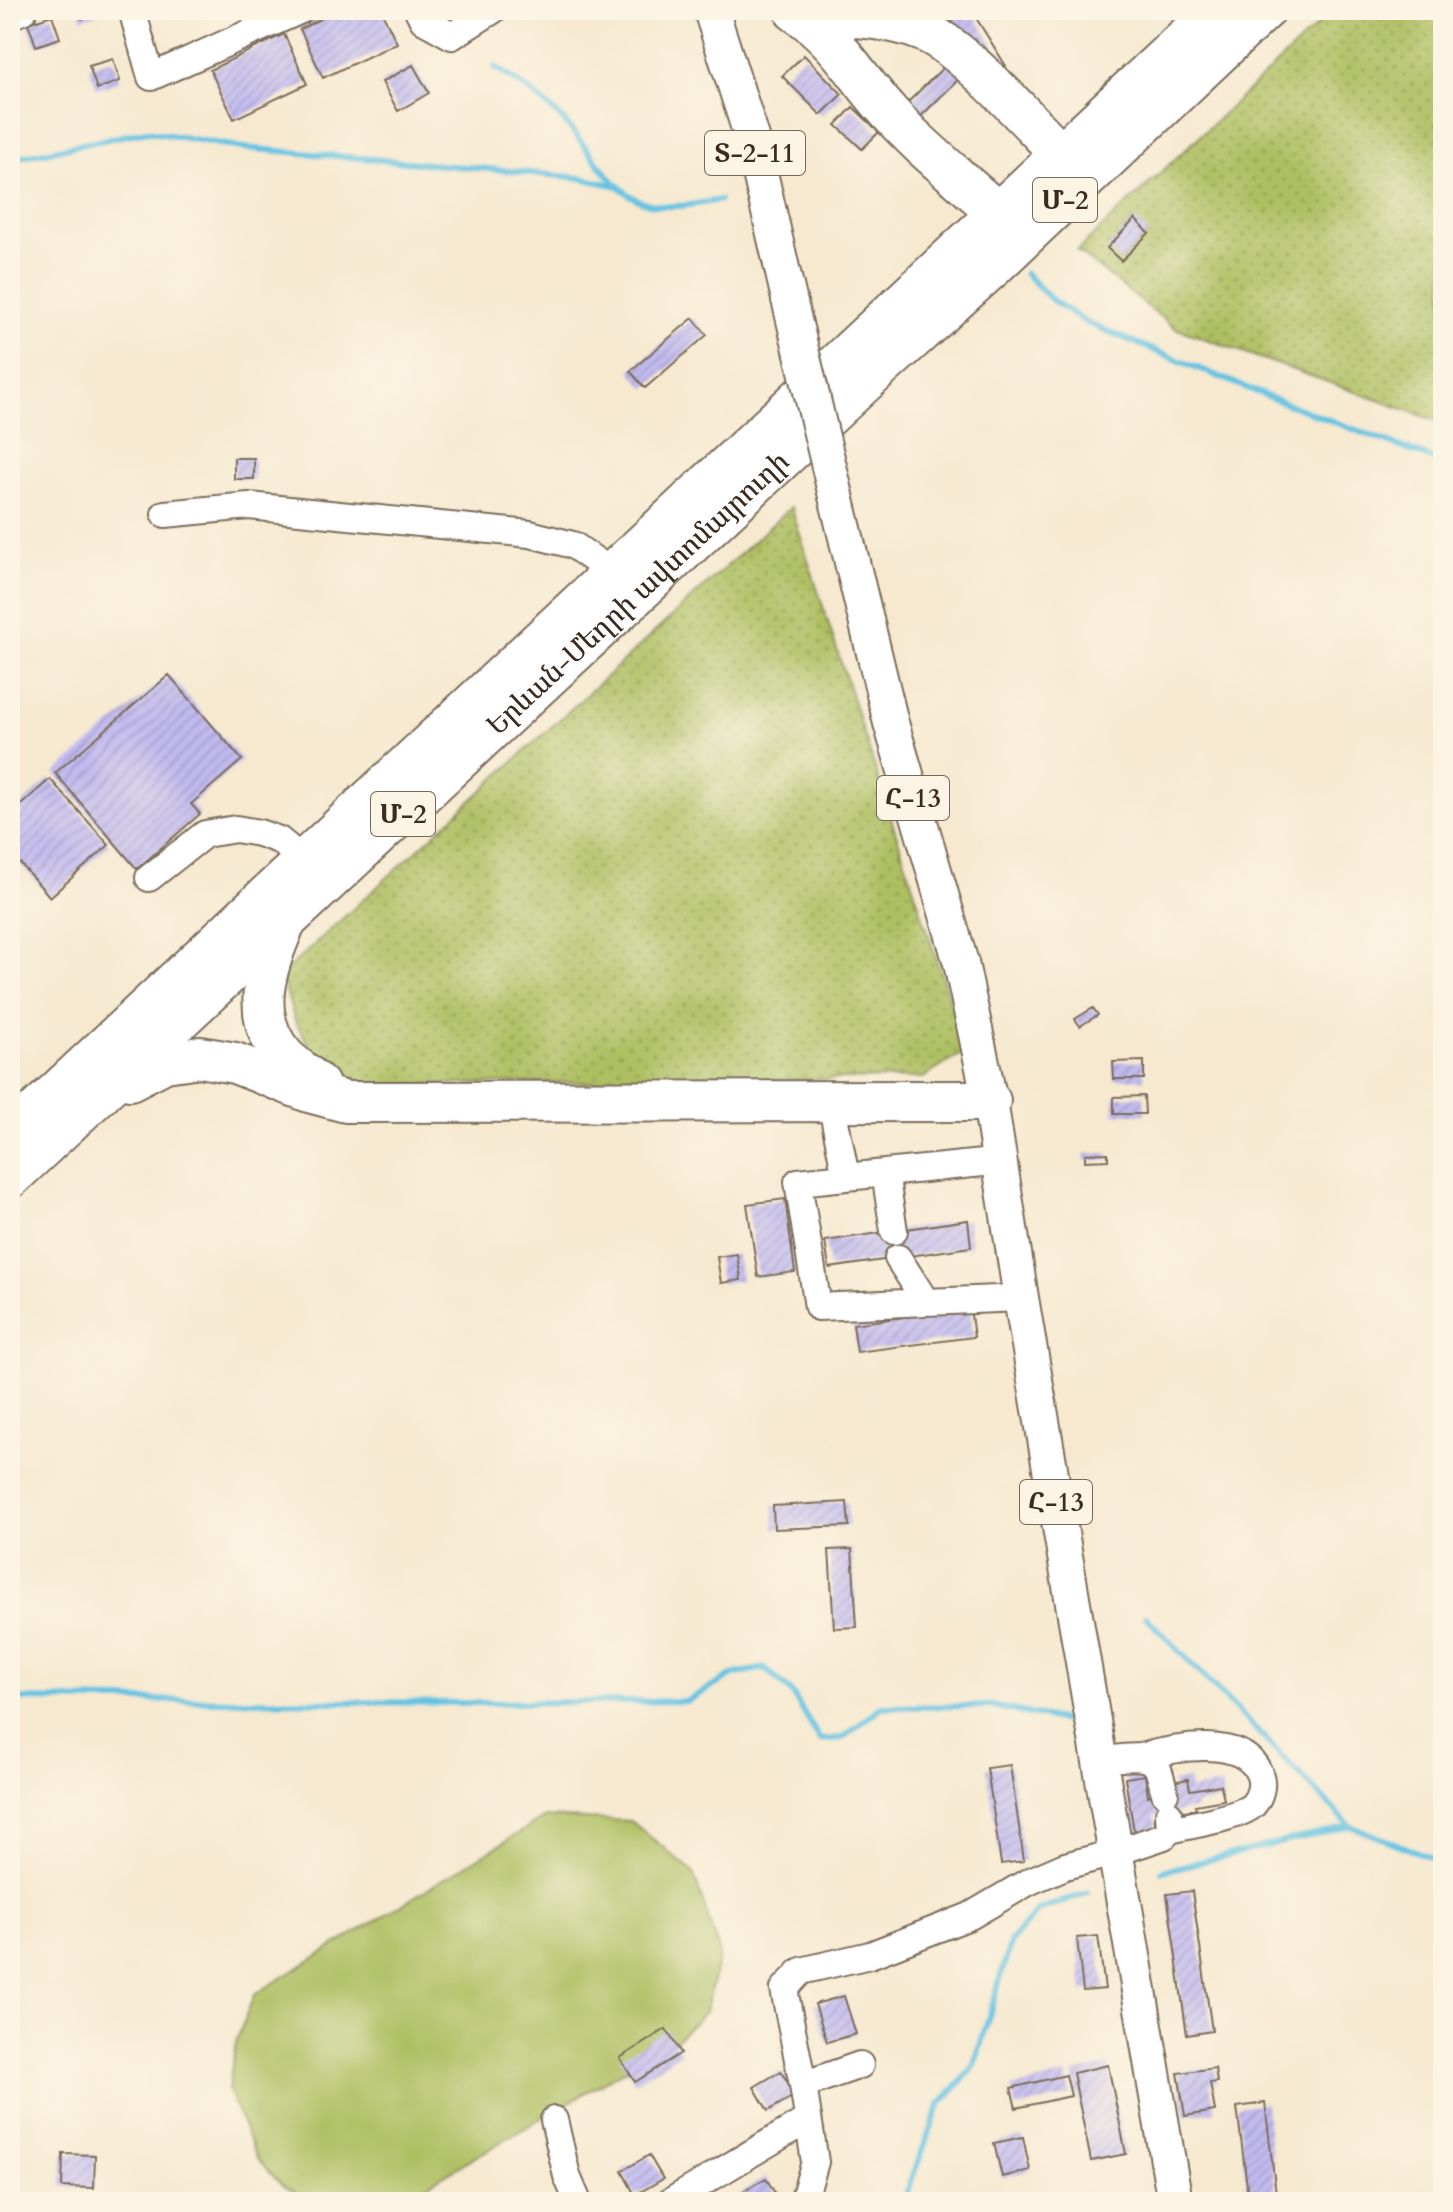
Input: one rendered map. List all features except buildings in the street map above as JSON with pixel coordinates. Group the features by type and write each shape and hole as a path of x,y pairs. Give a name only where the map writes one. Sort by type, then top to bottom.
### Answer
{"highway":[{"name":"Երևան-Մեղրի ավտոմայրուղի","path":"10,1135 1215,10"},
{"name":"Երևան-Մեղրի ավտոմայրուղի","path":"10,1178 861,386 991,269 1265,10"},
{"path":"797,12 901,23 927,32 955,52 1062,155"},
{"path":"797,12 843,53 886,109 998,213"},
{"path":"285,925 264,983 263,1014 268,1030 286,1058 320,1086 346,1102"},
{"path":"100,1096 165,1062 200,1057 235,1063 309,1092 346,1102 990,1101"}],"main road":[{"name":"Տ-2-11","path":"711,10 752,138 816,407"},
{"name":"Հ-13","path":"816,407 891,723 961,963 990,1101 1175,2202"}],"street":[{"path":"10,16 24,10"},
{"path":"132,10 151,77 301,10"},
{"path":"418,10 423,20 452,36 493,10"},
{"path":"165,514 249,506 530,534 573,545 613,573"},
{"path":"149,878 205,834 236,829 279,840 303,860"},
{"path":"831,1101 846,1177"},
{"path":"1002,1161 798,1182 818,1307 1021,1298"},
{"path":"885,1173 894,1231"},
{"path":"898,1258 926,1302"},
{"path":"1099,1761 1141,1757 1194,1746 1226,1749 1247,1757 1260,1775 1261,1791 1252,1806 1237,1813 1168,1812"},
{"path":"803,2202 815,2162 784,1989 801,1971 870,1955 970,1916 1028,1882 1065,1866 1164,1836 1168,1812 1156,1766 1141,1757"},
{"path":"803,2085 860,2065"},
{"path":"554,2120 567,2176 578,2202"},
{"path":"670,2202 807,2120"}],"green space":[{"path":"1334,10 1443,10 1443,423 1175,328 1077,251"},
{"path":"791,507 966,1051 923,1078 363,1085 321,1065 295,1021 281,975"},
{"path":"545,1817 631,1821 693,1872 720,1954 705,2012 676,2040 398,2202 313,2202 283,2186 257,2158 228,2090 236,2042 254,1995"}],"waterway":[{"path":"495,67 559,116 610,178 634,198 664,206 720,200"},
{"path":"10,159 147,131 243,148 501,170 580,178 619,186"},
{"path":"1025,273 1052,300 1087,323 1443,463"},
{"path":"1146,1617 1350,1826"},
{"path":"10,1699 475,1703 687,1701 735,1674 765,1668 792,1693 820,1740 843,1738 881,1707 992,1706 1069,1722"},
{"path":"1162,1871 1350,1826 1443,1862"},
{"path":"903,2202 940,2104 974,2067 1011,1941 1038,1910 1087,1893"}]}
